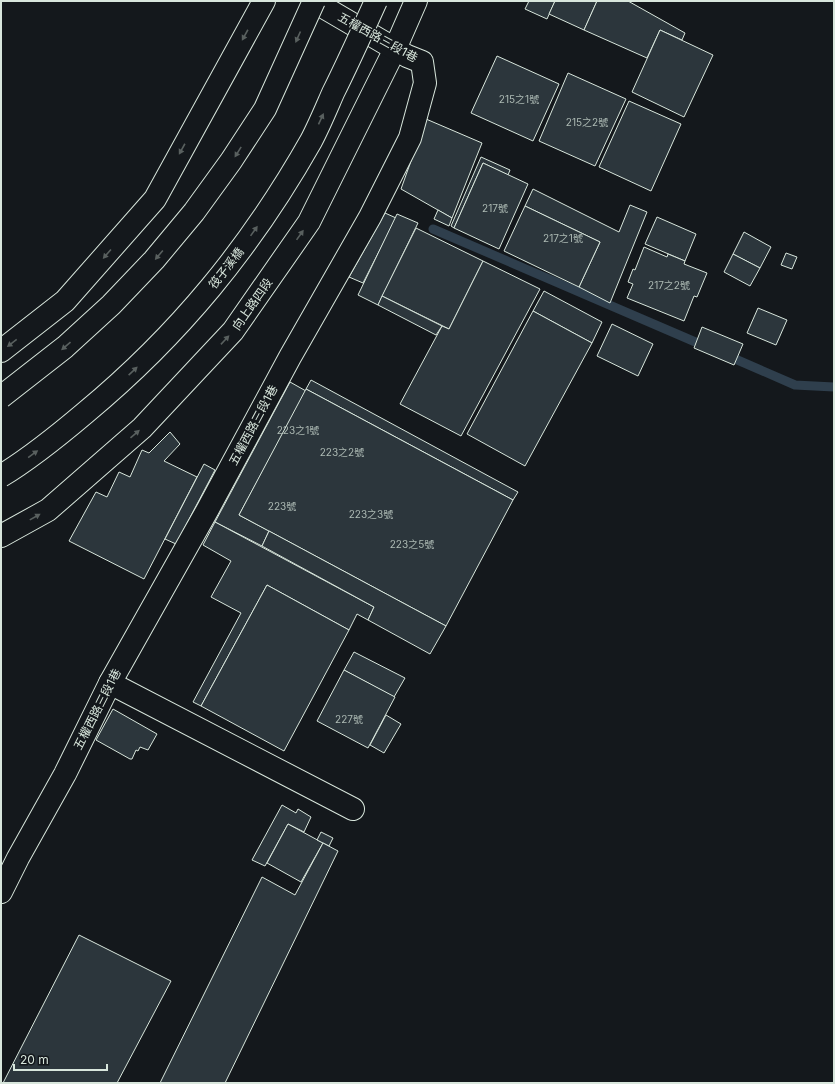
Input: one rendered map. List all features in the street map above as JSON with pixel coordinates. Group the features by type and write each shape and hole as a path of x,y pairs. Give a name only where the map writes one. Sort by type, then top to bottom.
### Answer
{"street":[{"path":"1,351 65,301 155,199 264,1"},
{"path":"1,397 65,347 111,305 154,260 194,212 231,161 265,108 313,1"},
{"name":"五權西路三段1巷","path":"1,892 18,858 65,774 110,682 208,509 290,357 370,217 410,138 425,83 422,62 395,49 313,1"},
{"name":"筏子溪橋","path":"1,476 62,432 113,390 160,346 221,276 243,248 279,195 312,139 376,1"},
{"name":"向上路四段","path":"1,536 48,510 142,428 234,331 309,222 395,49 416,1"},
{"path":"110,682 353,809"}],"building":[{"path":"529,1 555,1 547,19 525,9"},
{"path":"555,1 597,1 584,30 549,14"},
{"path":"597,1 628,1 685,33 682,40 660,30 647,58 584,30"},
{"path":"660,30 713,55 684,117 632,92"},
{"path":"497,56 559,84 533,141 471,113"},
{"path":"568,73 626,99 595,166 539,141"},
{"path":"629,101 681,124 651,191 599,167"},
{"path":"426,119 482,143 452,218 401,189"},
{"path":"481,157 510,170 508,175 483,163 454,228 451,226"},
{"path":"483,163 528,184 499,249 454,228"},
{"path":"533,189 619,232 630,205 647,212 610,303 579,287 600,242 525,206"},
{"path":"525,206 600,242 579,287 504,251"},
{"path":"438,210 452,218 449,226 434,219"},
{"path":"385,213 396,218 363,283 349,277"},
{"path":"397,214 418,223 378,305 358,295"},
{"path":"657,217 696,234 685,261 645,244"},
{"path":"416,228 483,261 449,329 382,296"},
{"path":"744,232 771,247 760,268 733,254"},
{"path":"644,247 667,257 668,254 685,261 684,264 707,273 697,297 694,296 684,321 627,298 633,284 628,282 633,269 635,270"},
{"path":"786,253 797,257 792,269 781,265"},
{"path":"733,254 760,268 750,286 724,272"},
{"path":"483,261 540,289 461,436 400,404 442,326 449,329"},
{"path":"544,291 602,322 592,343 533,311"},
{"path":"382,296 442,326 436,335 378,305"},
{"path":"758,308 787,320 776,345 747,333"},
{"path":"533,311 592,343 525,466 467,434"},
{"path":"612,324 653,344 638,376 597,356"},
{"path":"702,327 743,344 734,365 694,348"},
{"path":"311,380 518,492 513,500 306,389"},
{"path":"290,382 306,391 239,515 269,531 262,546 215,522"},
{"path":"306,389 513,500 446,626 239,515"},
{"path":"170,432 180,444 164,461 197,477 144,579 69,541 96,492 107,497 119,472 130,477 142,450 149,453"},
{"path":"204,464 215,470 176,544 165,539"},
{"path":"215,522 374,607 368,620 357,614 349,630 267,585 201,706 193,702 241,613 211,597 231,561 203,545"},
{"path":"269,531 446,626 430,654 368,620 374,607 262,546"},
{"path":"267,585 349,630 284,751 201,706"},
{"path":"354,652 405,678 394,697 344,670"},
{"path":"344,670 395,697 368,748 317,721"},
{"path":"113,709 157,734 148,750 140,747 138,751 136,750 132,759 130,759 96,740"},
{"path":"386,715 401,724 384,753 370,745"},
{"path":"282,805 296,813 298,809 311,817 304,832 288,824 265,866 252,860"},
{"path":"288,824 323,843 301,882 267,863"},
{"path":"321,832 333,838 329,846 317,840"},
{"path":"323,843 338,851 225,1083 160,1083 262,877 295,895"},
{"path":"79,935 171,981 117,1083 3,1083"}],"waterway":[{"path":"433,229 707,347"},
{"path":"726,355 795,385 834,387"}]}
